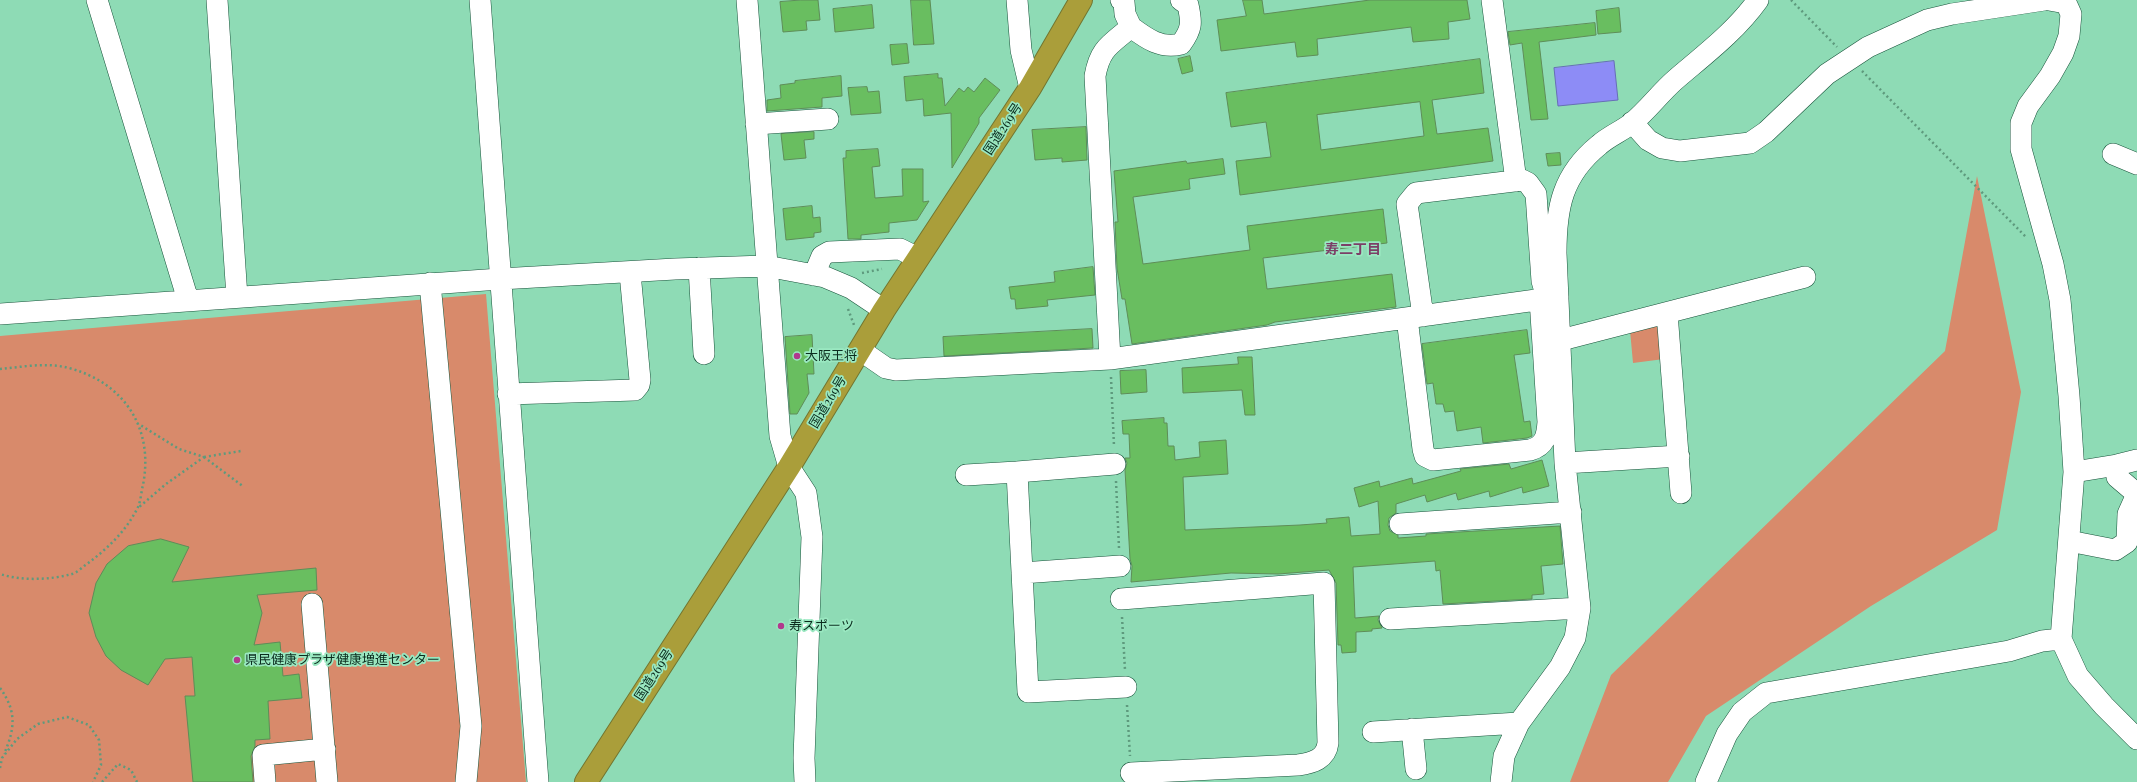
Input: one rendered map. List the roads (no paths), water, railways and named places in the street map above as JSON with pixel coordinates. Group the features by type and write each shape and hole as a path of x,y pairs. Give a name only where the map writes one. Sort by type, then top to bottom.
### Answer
{"highway":[{"name":"国道269号","path":"586,782 789,467 857,340 884,310 1030,88 1081,0"}],"street":[{"path":"97,0 188,300"},
{"path":"217,0 237,297"},
{"path":"480,0 508,394 538,782"},
{"path":"747,0 780,436 789,467 806,493 812,537 804,750 805,782"},
{"path":"1017,0 1021,50 1030,88"},
{"path":"1124,1 1124,14 1131,27 1150,41 1170,47 1181,44 1190,32 1191,20 1188,5 1181,0"},
{"path":"1492,0 1516,181"},
{"path":"1501,782 1504,756 1519,723 1560,667 1576,638 1580,608 1565,463 1561,340 1548,298 1542,281 1536,194 1528,183 1522,180 1416,194 1410,198 1407,204 1423,449 1425,456 1433,460 1537,448 1546,439 1548,422 1548,298 1556,226 1561,197 1576,169 1599,145 1632,122 1674,80 1701,59 1746,16 1758,0"},
{"path":"1632,122 1648,140 1662,148 1680,151 1750,143 1766,132 1827,74 1868,47 1927,20 1952,14 2044,0"},
{"path":"2050,0 2066,3 2071,14 2069,36 2064,53 2050,76 2028,106 2021,123 2021,149 2053,264 2060,300 2074,472 2061,639 2078,676 2104,706 2137,739"},
{"path":"1110,359 1095,76 1098,60 1106,48 1131,27"},
{"path":"756,124 828,119"},
{"path":"2113,154 2137,164"},
{"path":"814,275 822,256 829,252 900,249 918,258"},
{"path":"0,314 500,279 700,268 766,266 825,277 851,288 884,310"},
{"path":"700,268 704,354"},
{"path":"508,394 634,390 639,386 640,380 630,272"},
{"path":"1561,340 1805,277"},
{"path":"430,284 471,726 466,782"},
{"path":"857,340 886,368 896,370 1110,359 1548,298"},
{"path":"1667,313 1682,494"},
{"path":"1565,463 1679,456"},
{"path":"2074,472 2137,460"},
{"path":"966,475 1115,464"},
{"path":"2069,541 2115,550 2127,542 2128,514 2137,494 2117,477 2117,465"},
{"path":"1018,472 1028,692 1126,687"},
{"path":"1400,524 1571,512"},
{"path":"1022,573 1120,566"},
{"path":"1121,599 1324,583 1328,743 1324,755 1319,760 1298,765 1131,773"},
{"path":"312,604 327,782"},
{"path":"1390,619 1580,608"},
{"path":"1706,782 1727,734 1742,712 1766,694 2009,651 2042,641 2061,639"},
{"path":"1373,732 1519,723"},
{"path":"1412,730 1416,769"},
{"path":"265,782 263,754 325,749"}],"place":[{"name":"大阪王将","path":"797,356"},
{"name":"寿スポーツ","path":"781,626"},
{"name":"県民健康プラザ健康増進センター","path":"237,660"}],"district":[{"name":"寿二丁目","path":"1353,250"}]}
